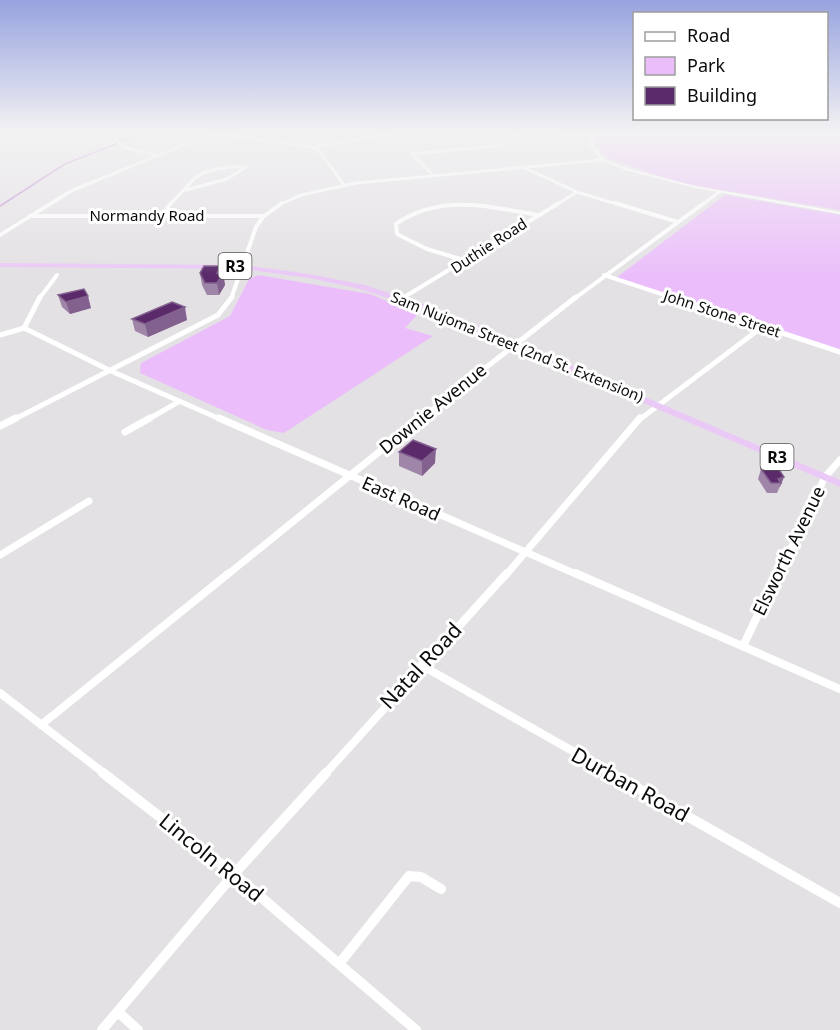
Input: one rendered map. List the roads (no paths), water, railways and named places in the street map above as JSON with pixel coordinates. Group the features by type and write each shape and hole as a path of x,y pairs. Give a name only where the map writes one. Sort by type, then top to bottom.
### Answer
{"highway":[{"name":"Sam Nujoma Street (2nd St. Extension)","path":"0,265 244,267 337,281 402,299 656,404 840,484"}],"main road":[{"path":"0,235 71,191 101,179"},
{"path":"660,179 719,192 840,213"},
{"path":"0,242 23,221"}],"street":[{"path":"186,190 193,179"},
{"path":"161,216 174,198 186,190 225,179"},
{"path":"340,179 344,185"},
{"path":"0,426 218,315 231,303 263,216 289,200 344,185 403,179"},
{"path":"549,179 577,192 678,222"},
{"name":"Duthie Road","path":"402,299 577,192"},
{"name":"Downie Avenue","path":"41,725 513,344 719,192"},
{"path":"467,261 408,242 397,234 396,224 415,211 458,204 537,215"},
{"name":"Normandy Road","path":"30,216 263,216"},
{"path":"0,335 24,328 33,306 57,275"},
{"name":"John Stone Street","path":"604,275 840,352"},
{"name":"Natal Road","path":"102,1030 234,874 525,554 590,474 656,404 762,327"},
{"name":"East Road","path":"24,328 111,371 350,477 840,689"},
{"path":"125,432 180,400"},
{"name":"Elsworth Avenue","path":"743,646 825,477 840,460"},
{"path":"0,555 89,501"},
{"name":"Durban Road","path":"421,666 840,903"},
{"name":"Lincoln Road","path":"0,693 234,874 416,1030"},
{"path":"339,964 409,876 422,877 441,889"},
{"path":"118,1012 138,1030"}],"waterway":[{"path":"0,206 42,179"}]}
